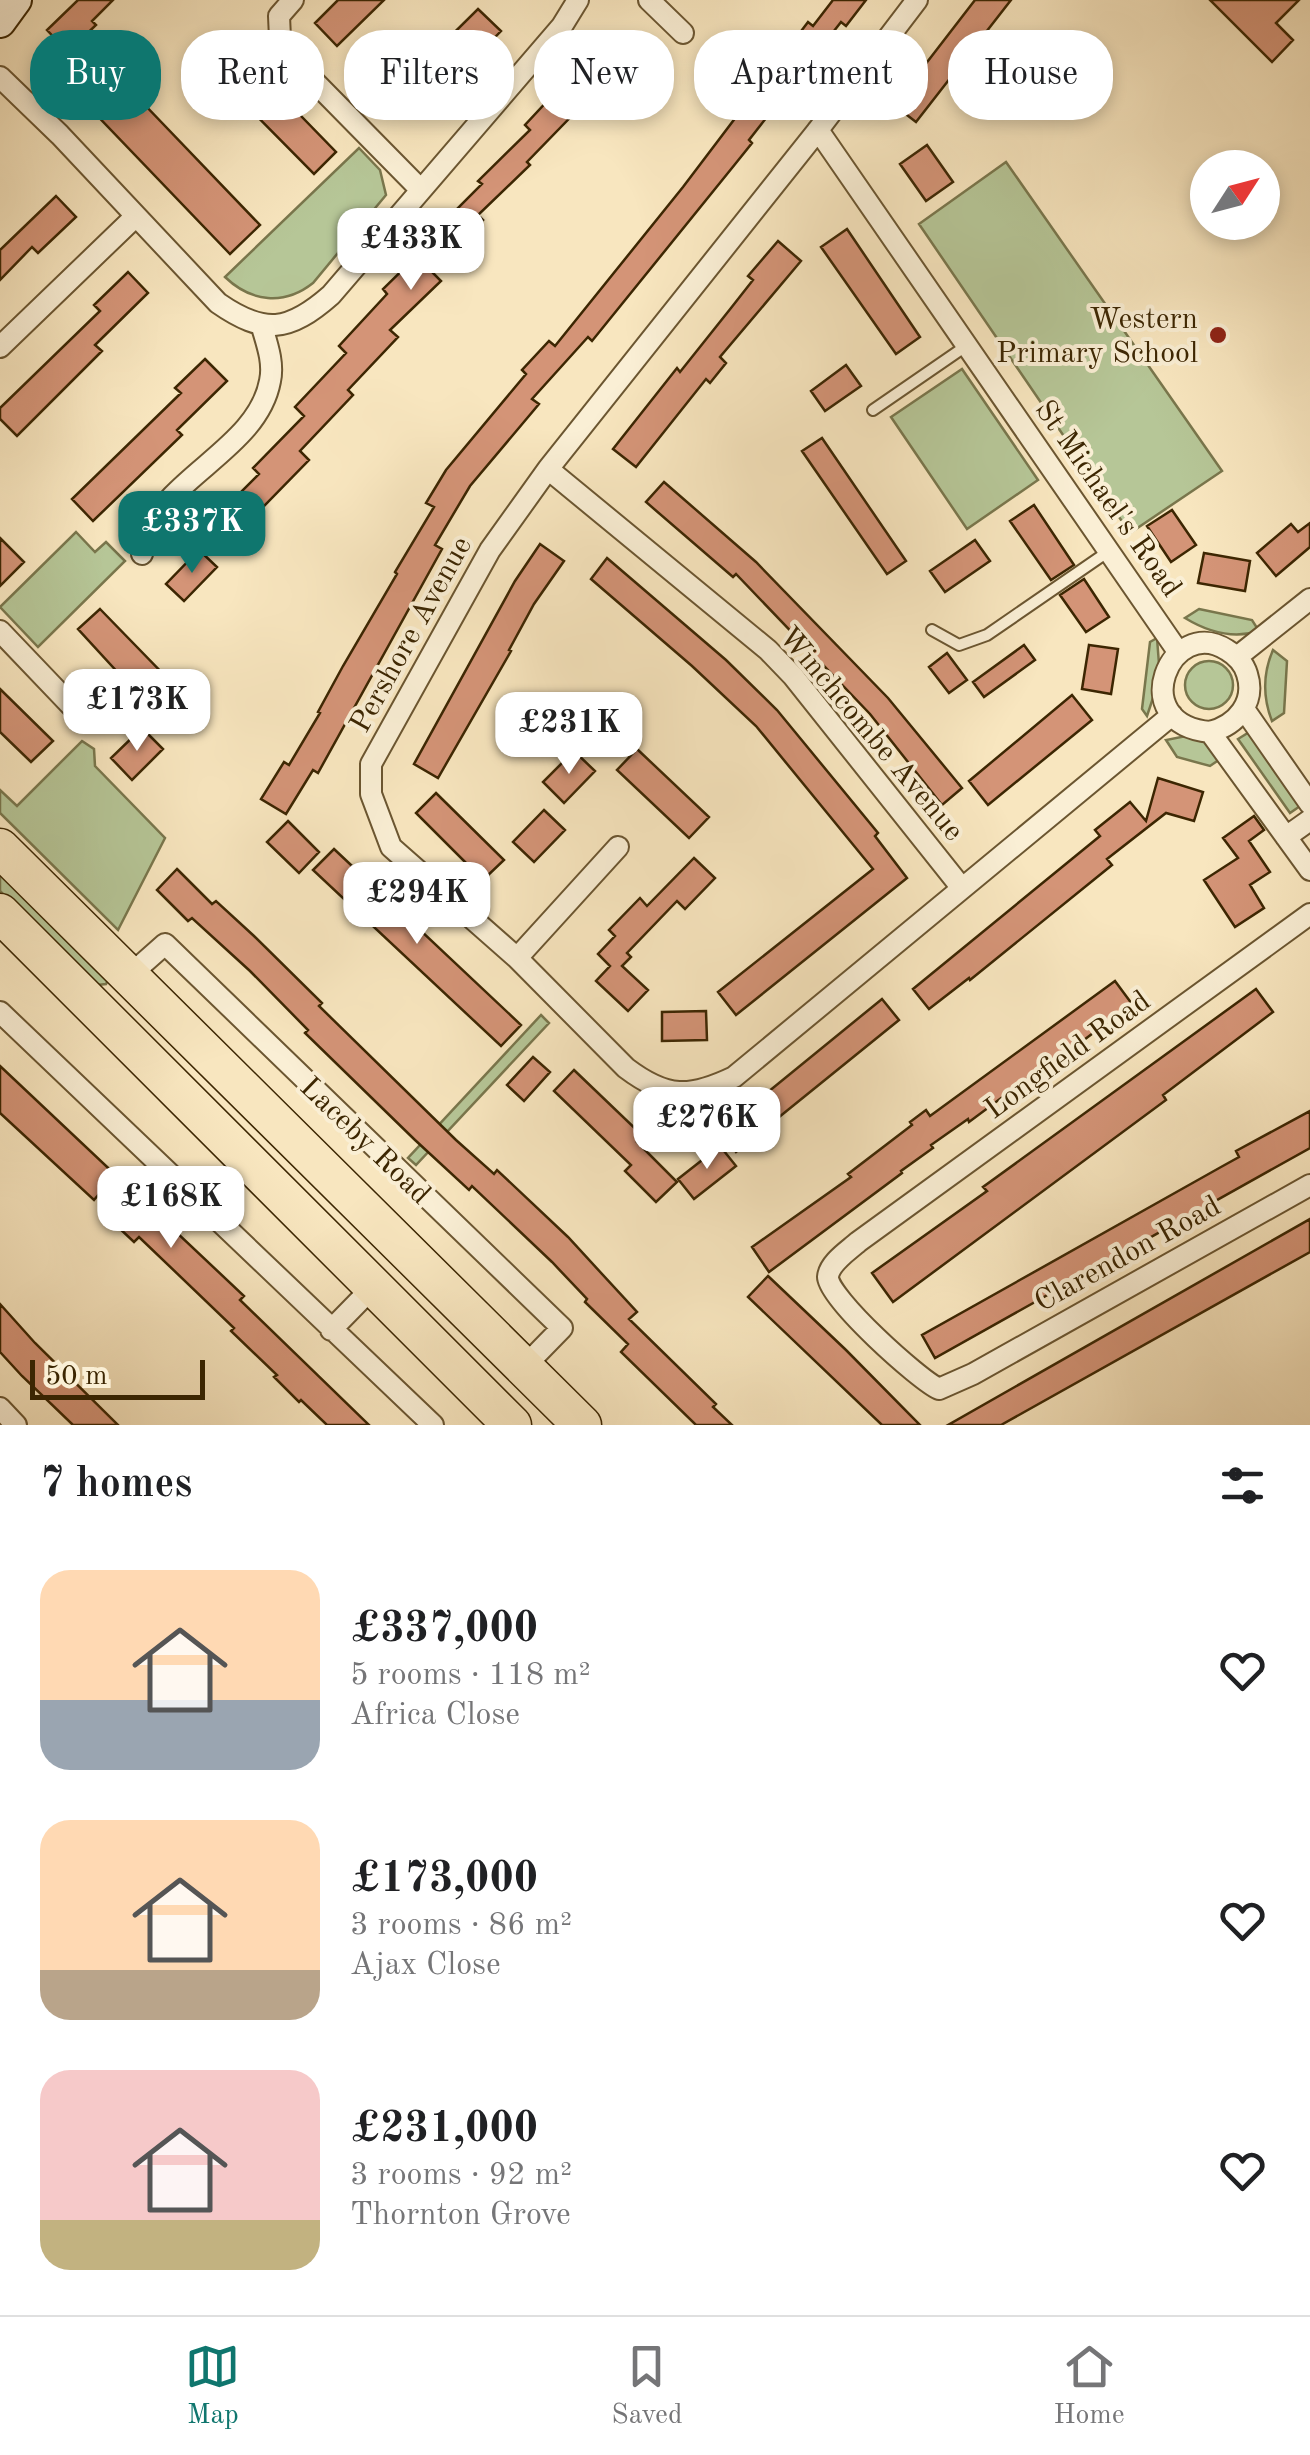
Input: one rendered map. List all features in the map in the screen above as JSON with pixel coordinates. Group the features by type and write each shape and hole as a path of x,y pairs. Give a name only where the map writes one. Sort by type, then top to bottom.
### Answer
{"highway":[{"name":"Laceby Road","path":"0,848 582,1425"},
{"path":"0,914 512,1425"}],"street":[{"path":"0,22 16,0"},
{"path":"294,0 280,16 280,38 296,63 420,189"},
{"path":"0,77 218,303 239,318 262,327 286,324 311,312 330,295 562,26 578,0"},
{"path":"649,0 683,33"},
{"name":"Pershore Avenue","path":"917,0 548,469 490,550 372,764 370,794 391,847 517,958 626,1068 644,1082 668,1092 703,1092 734,1077 1172,715"},
{"name":"St Michael's Road","path":"818,130 1179,652"},
{"path":"0,347 136,216"},
{"path":"142,554 148,530 167,505 244,430 262,405 271,379 262,327"},
{"name":"Winchcombe Avenue","path":"548,469 780,663 961,887"},
{"path":"1238,658 1310,599"},
{"path":"0,631 84,719"},
{"path":"1207,644 1222,647 1238,658 1250,685 1244,709 1234,721 1210,732 1195,730 1172,715 1162,697 1162,682 1166,668 1179,652 1207,644"},
{"path":"1244,709 1310,804"},
{"path":"1210,732 1310,870"},
{"path":"1286,837 1310,820"},
{"path":"517,958 618,847"},
{"name":"Longfield Road","path":"973,1374 939,1388 929,1384 839,1298 829,1284 828,1273 858,1242 1310,914"},
{"name":"Laceby Road","path":"130,976 165,944 562,1328 523,1368"},
{"path":"0,1012 433,1425"},
{"name":"Clarendon Road","path":"973,1374 1310,1185"},
{"path":"331,1330 372,1286"},
{"path":"0,1408 16,1425"}],"lane":[{"path":"874,410 967,345"},
{"path":"932,630 959,645 987,635 1109,551"}],"green space":[{"path":"359,148 380,170 386,195 313,283 291,295 268,298 246,292 225,277"},
{"path":"1006,162 1222,471 1130,533 919,224"},
{"path":"962,369 1038,480 967,529 891,417"},
{"path":"76,532 95,552 106,542 125,561 38,647 0,607"},
{"path":"1199,609 1252,620 1259,631 1221,633 1185,618"},
{"path":"1157,638 1160,677 1147,716 1142,709 1150,642"},
{"path":"1273,650 1287,661 1284,713 1272,721 1265,686"},
{"path":"1209,661 1226,668 1233,685 1226,702 1209,709 1192,702 1185,685 1192,668"},
{"path":"1251,731 1303,804 1290,813 1238,739"},
{"path":"1186,736 1208,743 1223,757 1210,766 1177,757 1166,740"},
{"path":"82,741 94,749 95,766 165,838 118,930 0,813 0,790 17,806"},
{"path":"0,862 109,978 106,984 97,985 87,979 0,891"},
{"path":"541,1015 549,1023 416,1165 408,1158"}],"building":[{"path":"78,0 113,0 92,21 96,25 91,30 47,30"},
{"path":"338,0 384,0 353,30 344,30 344,39 337,46 315,23"},
{"path":"833,0 866,0 846,26 841,22 835,30 802,30 808,22 813,26"},
{"path":"975,0 1011,0 988,30 952,30"},
{"path":"1210,0 1299,0 1276,23 1293,40 1272,62"},
{"path":"478,9 500,30 457,30"},
{"path":"948,35 948,81 928,107 928,61"},
{"path":"534,115 534,120 568,120 527,162 530,165 478,215 483,220 432,272 441,281 390,330 398,337 348,390 353,395 300,451 309,460 226,545 207,526 259,474 253,468 304,416 295,407 346,353 339,346 387,294 383,289 435,238 432,234 482,184 478,181 530,130 525,125"},
{"path":"101,120 159,120 260,225 230,254"},
{"path":"261,120 305,120 336,152 314,174"},
{"path":"734,120 765,120 749,140 752,143 592,341 588,337 532,399 539,404 470,486 435,545 442,549 318,773 313,770 286,814 261,799 284,762 289,765 320,713 434,507 426,503 446,470 526,374 522,370 549,341 555,346"},
{"path":"927,145 953,182 926,201 900,164"},
{"path":"56,196 76,217 38,253 32,247 0,280 0,250"},
{"path":"847,229 920,337 896,354 821,247"},
{"path":"778,241 801,261 720,357 726,363 710,383 706,379 636,467 613,449 731,308 753,280 748,276"},
{"path":"128,272 148,293 95,345 102,351 17,436 0,419 0,408 100,311 94,305"},
{"path":"205,359 227,381 177,430 182,435 93,521 72,499 181,393 175,388"},
{"path":"846,365 861,386 825,411 811,391"},
{"path":"822,438 906,561 887,574 802,451"},
{"path":"664,482 756,562 888,698 962,788 942,805 870,714 736,574 733,577 646,502"},
{"path":"1034,505 1074,565 1051,580 1010,521"},
{"path":"1172,510 1196,545 1171,562 1147,526"},
{"path":"1310,523 1310,547 1276,576 1257,553 1291,524 1298,532"},
{"path":"0,538 24,562 0,586"},
{"path":"975,540 990,561 945,592 930,571"},
{"path":"540,544 564,561 534,604 438,778 414,764 515,581"},
{"path":"199,550 217,567 184,601 166,584"},
{"path":"1204,553 1250,561 1245,591 1198,583"},
{"path":"607,558 726,660 777,710 878,833 875,836 907,878 736,1015 718,992 873,869 756,726 591,579"},
{"path":"1084,579 1109,617 1086,632 1060,595"},
{"path":"100,609 168,679 144,701 78,629"},
{"path":"1024,645 1035,660 984,697 973,682"},
{"path":"1089,645 1118,649 1111,694 1082,689"},
{"path":"947,653 967,680 949,693 929,667"},
{"path":"0,689 53,741 31,762 0,732"},
{"path":"1072,695 1092,720 988,805 969,781"},
{"path":"142,728 163,749 132,780 111,758"},
{"path":"637,749 709,817 689,838 617,770"},
{"path":"574,751 595,771 564,803 543,782"},
{"path":"1158,778 1203,792 1194,821 1166,813 1107,859 1112,865 929,1009 913,989 1100,836 1095,830 1130,802 1146,821"},
{"path":"436,793 504,860 483,880 416,813"},
{"path":"544,810 565,830 534,862 513,842"},
{"path":"1254,816 1264,830 1249,841 1270,872 1250,885 1264,908 1235,927 1204,880 1238,858 1223,838"},
{"path":"288,821 319,852 299,873 267,842"},
{"path":"334,849 521,1025 501,1046 313,870"},
{"path":"694,858 715,878 685,909 677,901 627,953 631,957 622,966 648,990 628,1011 596,981 610,966 598,954 615,936 609,930 640,898 647,906"},
{"path":"177,869 212,904 216,901 254,936 322,1003 319,1006 456,1140 494,1174 497,1170 568,1237 637,1312 629,1319 716,1404 713,1407 732,1425 696,1425 621,1352 628,1344 552,1262 472,1186 469,1190 415,1140 305,1033 308,1030 250,971 192,918 188,921 157,890"},
{"path":"1115,981 1132,1004 1049,1066 931,1145 933,1148 902,1173 769,1272 752,1247 851,1177 848,1174 926,1110 930,1116"},
{"path":"1256,989 1273,1012 1163,1095 1166,1100 893,1302 872,1273 987,1191 983,1187"},
{"path":"882,999 899,1020 736,1152 720,1131"},
{"path":"706,1011 707,1040 662,1041 662,1012"},
{"path":"533,1057 550,1072 524,1101 507,1085"},
{"path":"0,1066 244,1296 240,1300 369,1425 327,1425 299,1402 231,1331 234,1328 139,1237 134,1242 118,1227 125,1220 99,1194 94,1200 0,1113"},
{"path":"574,1070 643,1136 637,1142 677,1182 656,1202 625,1171 631,1165 554,1091"},
{"path":"1310,1111 1310,1148 935,1358 922,1335 1239,1157 1236,1151"},
{"path":"720,1146 736,1166 694,1199 678,1179"},
{"path":"1310,1219 1310,1252 1001,1425 948,1425"},
{"path":"768,1276 920,1425 882,1425 748,1297"},
{"path":"0,1304 118,1425 73,1425 22,1376 0,1352"}],"place":[{"name":"Western Primary School","path":"1218,335"}]}
